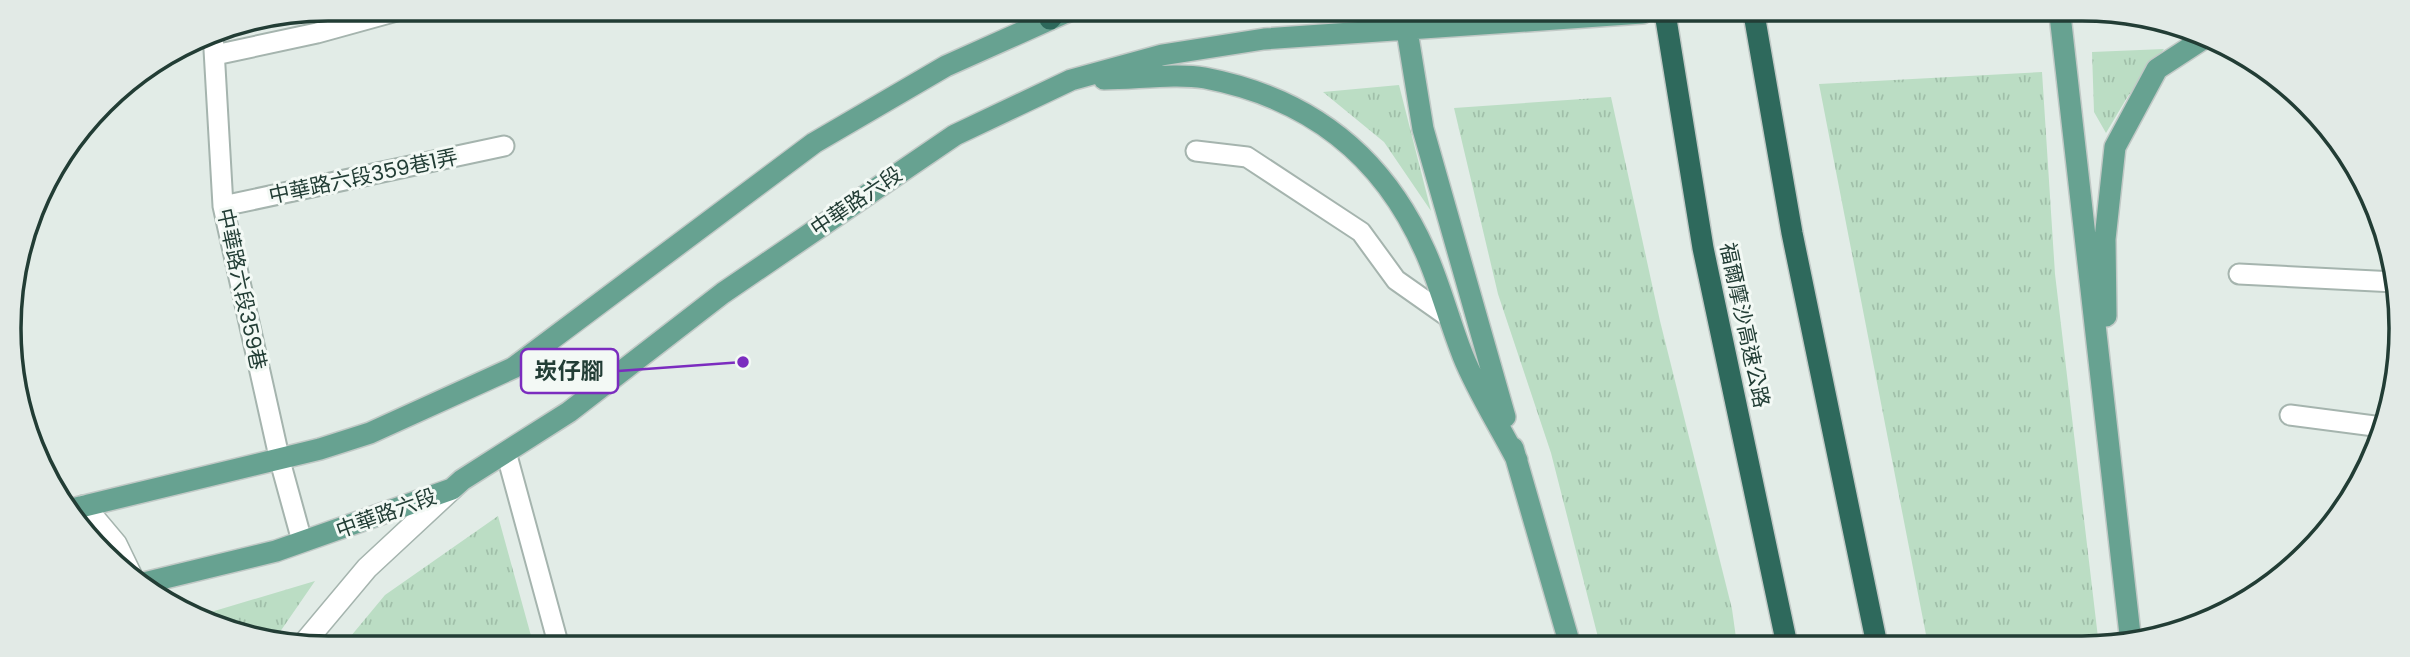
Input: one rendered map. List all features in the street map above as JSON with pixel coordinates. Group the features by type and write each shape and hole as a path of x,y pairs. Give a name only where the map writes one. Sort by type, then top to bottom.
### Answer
{"highway":[{"name":"福爾摩沙高速公路","path":"1666,21 1703,248 1785,636"},
{"path":"1755,21 1791,233 1875,636"}],"main road":[{"path":"83,513 280,461 370,433 513,368 814,143 946,66 1044,21"},
{"name":"中華路六段","path":"153,581 276,551 452,489 569,412 723,293 955,135 1071,80 1162,55 1405,21"},
{"path":"1405,21 1423,130 1567,636"},
{"path":"2061,21 2131,632"},
{"path":"2109,455 2105,239 2115,146 2157,69 2197,43"},
{"path":"1071,80 1203,78 1275,97 1321,122 1359,151 1394,193 1425,250 1464,358 1517,460"}],"street":[{"path":"311,635 367,568 452,489"},
{"path":"94,527 116,544 122,556"}],"lane":[{"path":"215,55 360,21"},
{"name":"中華路六段359巷","path":"214,43 223,206 280,461 302,541"},
{"name":"中華路六段359巷1弄","path":"223,206 504,146"},
{"path":"1196,151 1247,157 1361,232 1396,281 1450,318"},
{"path":"2239,274 2385,281"},
{"path":"2290,415 2373,426"},
{"path":"506,452 556,636"}],"green space":[{"path":"2164,49 2128,96 2106,133 2094,112 2092,52"},
{"path":"2042,72 2055,274 2098,635 1926,636 1819,84"},
{"path":"1399,85 1431,211 1384,142 1323,92"},
{"path":"1611,97 1660,321 1732,609 1736,636 1598,636 1551,453 1498,294 1454,108"},
{"path":"498,516 531,636 351,636 385,595"},
{"path":"315,581 280,632 249,626 210,612"}],"place":[{"name":"崁仔腳","path":"743,362"}]}
